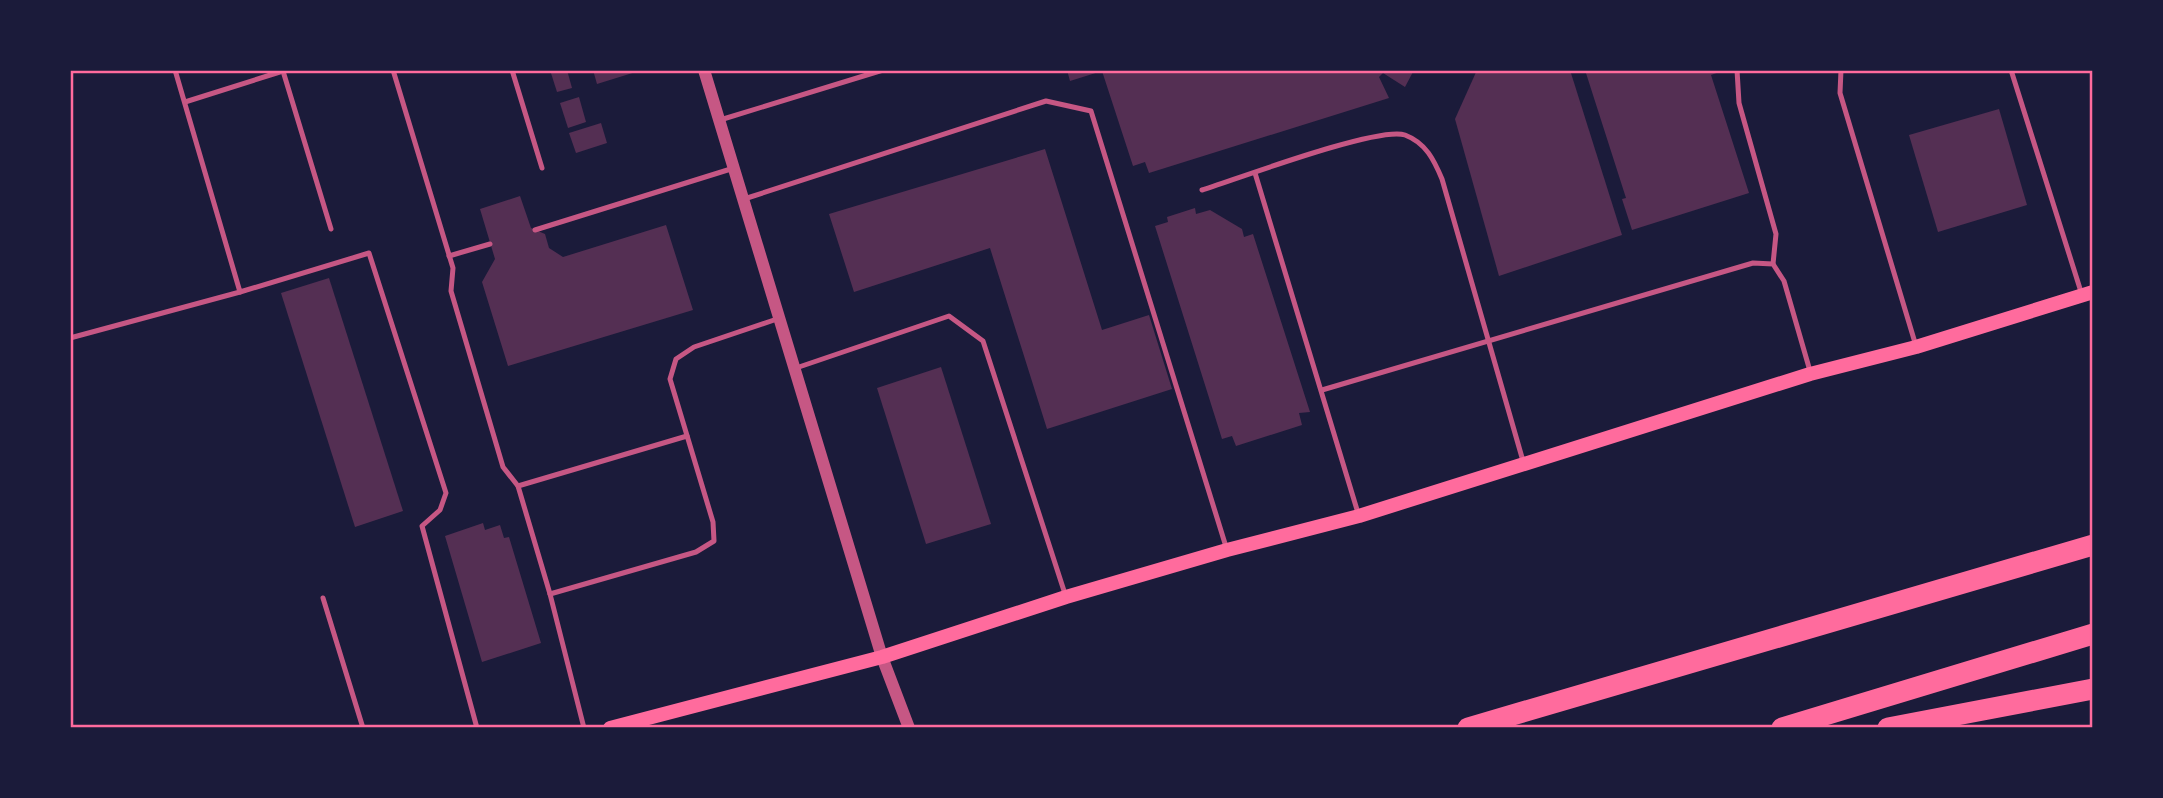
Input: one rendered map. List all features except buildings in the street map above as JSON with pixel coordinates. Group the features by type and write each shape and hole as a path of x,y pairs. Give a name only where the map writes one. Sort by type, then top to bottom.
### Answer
{"highway":[{"path":"1468,728 2093,545"},
{"path":"1782,728 2093,634"},
{"path":"1888,728 2093,689"}],"main road":[{"path":"610,728 882,657 1066,597 1227,550 1359,516 1811,374 1916,347 2088,294"}],"street":[{"path":"705,70 882,657 909,728"}],"lane":[{"path":"176,70 240,292"},
{"path":"393,70 453,268 451,291 503,467 518,486 550,594 584,728"},
{"path":"512,70 542,168"},
{"path":"720,120 883,70"},
{"path":"1737,70 1739,103 1776,234 1773,264 1784,281 1811,374"},
{"path":"1841,70 1840,93 1916,347"},
{"path":"2011,70 2088,294"},
{"path":"185,102 283,71 331,229"},
{"path":"744,199 1046,102 1091,111 1227,550"},
{"path":"1202,190 1370,137 1404,135 1430,152 1442,179 1524,464"},
{"path":"535,230 734,169"},
{"path":"1255,173 1359,516"},
{"path":"449,256 490,244"},
{"path":"70,338 240,292 369,253 446,493 440,510 422,526 477,728"},
{"path":"1322,390 1752,263 1773,264"},
{"path":"795,369 949,316 983,341 1066,597"},
{"path":"550,594 696,552 714,541 713,522 670,379 676,359 694,347 780,318"},
{"path":"518,486 687,436"},
{"path":"323,598 363,728"}]}
